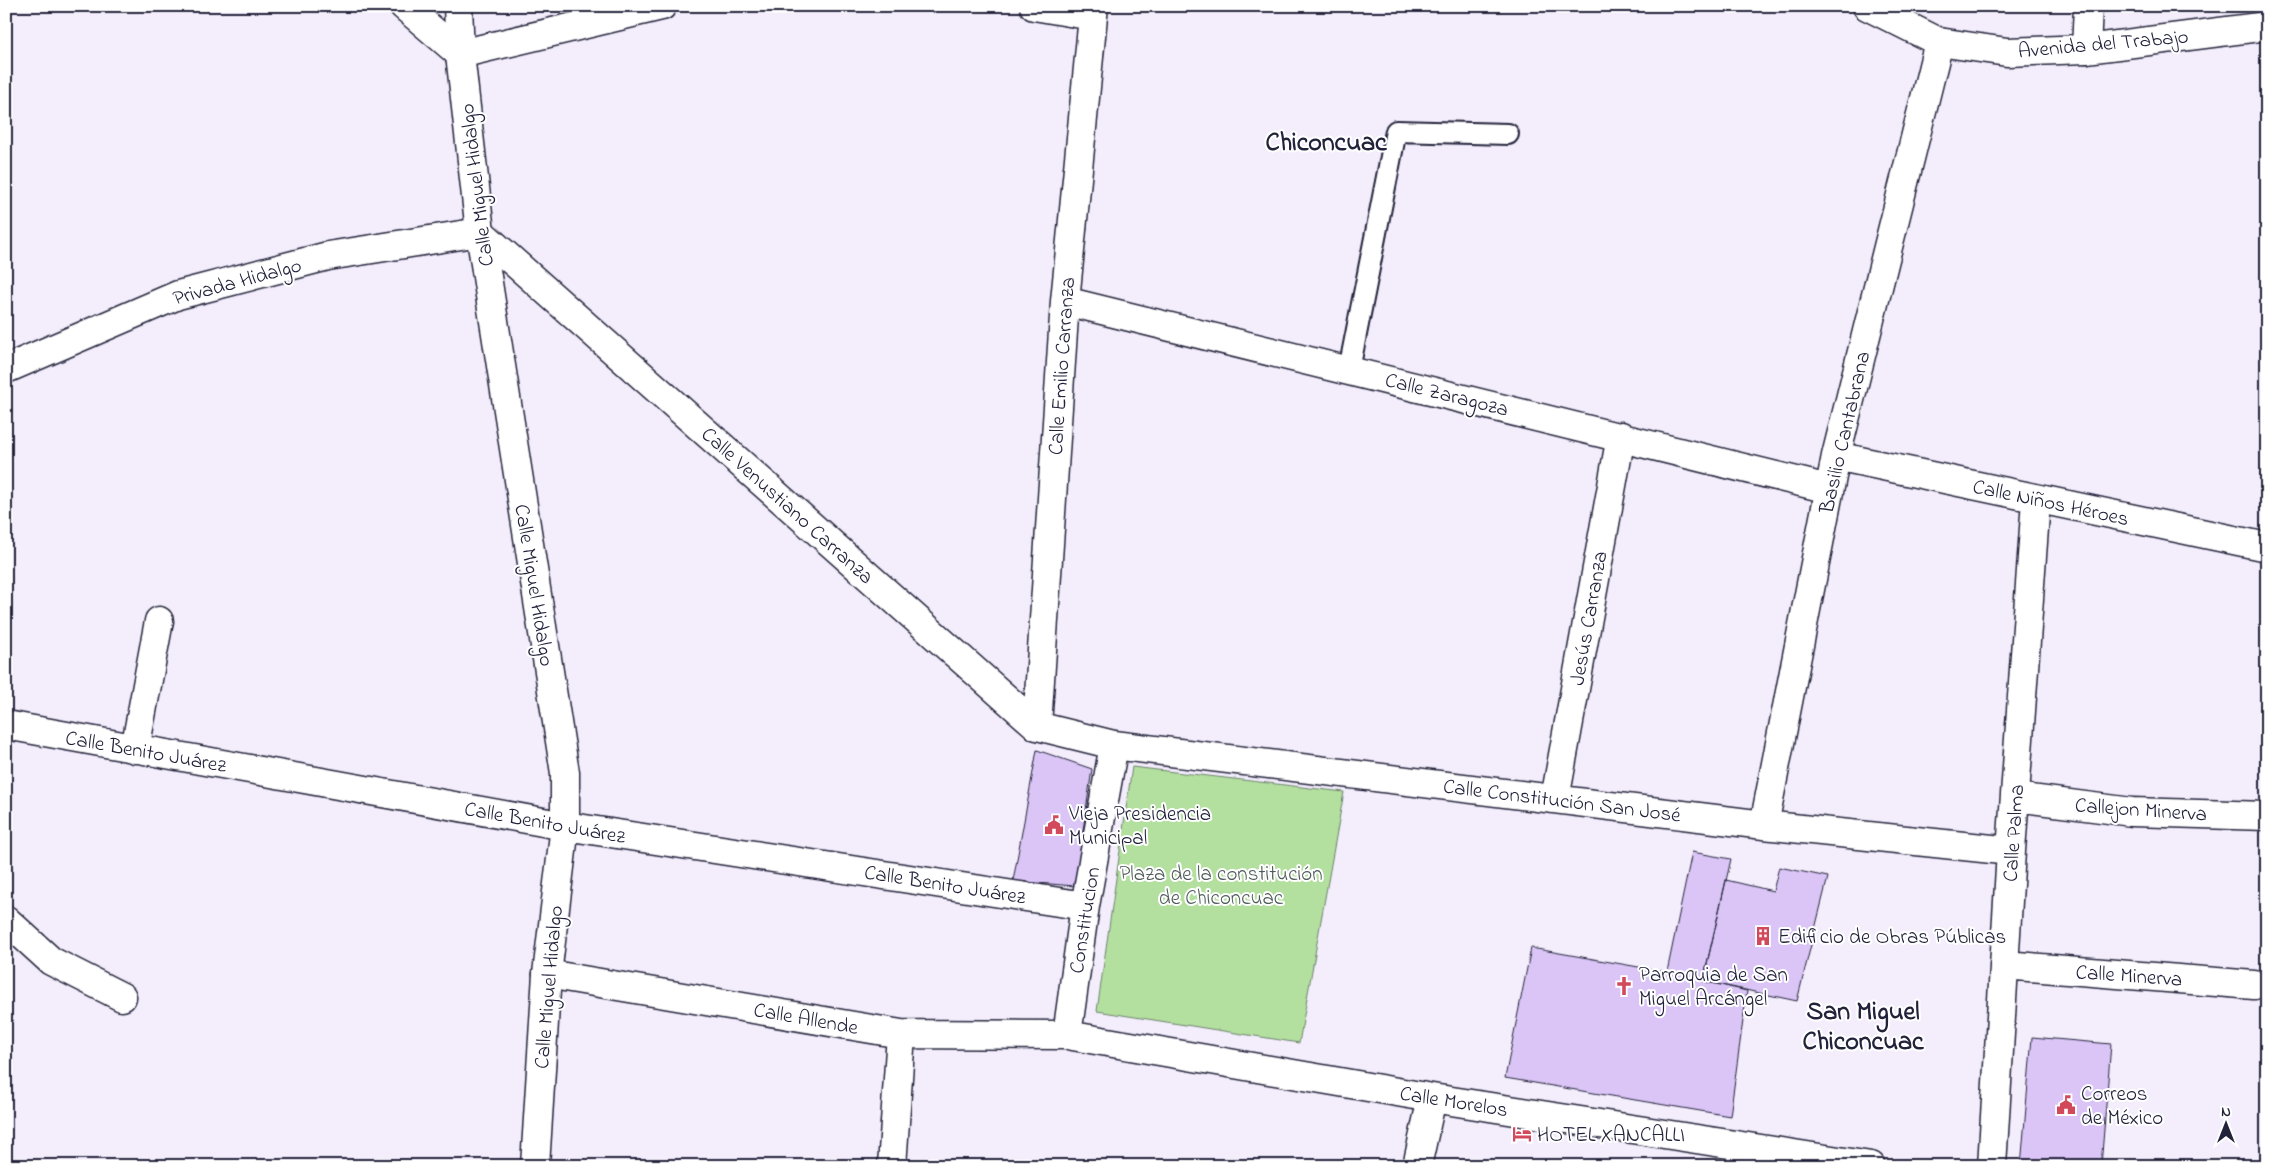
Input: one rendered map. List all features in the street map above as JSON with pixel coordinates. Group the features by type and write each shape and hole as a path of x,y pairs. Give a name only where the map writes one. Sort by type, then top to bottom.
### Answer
{"street":[{"path":"404,6 460,54 662,6"},
{"name":"Calle Miguel Hidalgo","path":"458,6 460,54 480,232 565,773 565,826 547,974 535,1166"},
{"path":"1034,6 1093,11"},
{"name":"Avenida del Trabajo","path":"1867,6 1939,42 2007,52 2086,49 2267,26"},
{"path":"2086,49 2088,6"},
{"name":"Calle Emilio Carranza","path":"1038,726 1064,301 1093,11"},
{"name":"Basilio Cantabrana","path":"1764,825 1836,456 1939,42"},
{"name":"Privada Hidalgo","path":"6,368 178,295 328,256 480,232"},
{"name":"Calle Venustiano Carranza","path":"480,232 1038,726 1114,745"},
{"name":"Calle Zaragoza","path":"1064,301 1621,436 1829,489"},
{"name":"Jesús Carranza","path":"1555,799 1621,436"},
{"name":"Calle Niños Héroes","path":"1836,456 2036,500 2267,547"},
{"name":"Calle Palma","path":"1992,1166 2011,851 2036,500"},
{"path":"135,749 159,621"},
{"name":"Calle Benito Juárez","path":"6,725 565,826 1085,906"},
{"name":"Calle Constitución San José","path":"1114,745 1764,825 2011,851"},
{"name":"Constitucion","path":"1067,1035 1085,906 1114,745"},
{"name":"Callejon Minerva","path":"2015,797 2132,812 2267,816"},
{"path":"6,920 51,962 122,997"},
{"name":"Calle Minerva","path":"2004,965 2254,985"},
{"name":"Calle Allende","path":"547,974 900,1034 1067,1035"},
{"path":"892,1166 900,1034"},
{"name":"Calle Morelos","path":"1067,1035 1432,1098 1871,1166"},
{"path":"1417,1166 1432,1098"}],"lane":[{"path":"1349,370 1396,132 1508,134"}],"green space":[{"name":"Plaza de la constitución de Chiconcuac","path":"1132,767 1344,792 1299,1043 1097,1011"}],"building":[{"name":"Vieja Presidencia Municipal","path":"1037,750 1092,769 1075,886 1013,881"},
{"name":"Parroquia de San Miguel Arcángel","path":"1692,852 1731,859 1703,981 1747,991 1730,1116 1505,1078 1531,948 1667,972"},
{"name":"Edificio de Obras Públicas","path":"1779,867 1828,877 1797,1001 1703,981 1726,880 1773,891"},
{"name":"Correos de México","path":"2032,1037 2111,1044 2101,1166 2021,1166"}],"place":[{"name":"Vieja Presidencia Municipal","path":"1054,825"},
{"name":"Edificio de Obras Públicas","path":"1763,936"},
{"name":"Parroquia de San Miguel Arcángel","path":"1624,986"},
{"name":"Correos de México","path":"2066,1105"},
{"name":"HOTEL XANCALLI","path":"1522,1134"}],"district":[{"name":"Chiconcuac","path":"1326,141"},
{"name":"San Miguel Chiconcuac","path":"1863,1025"}]}
